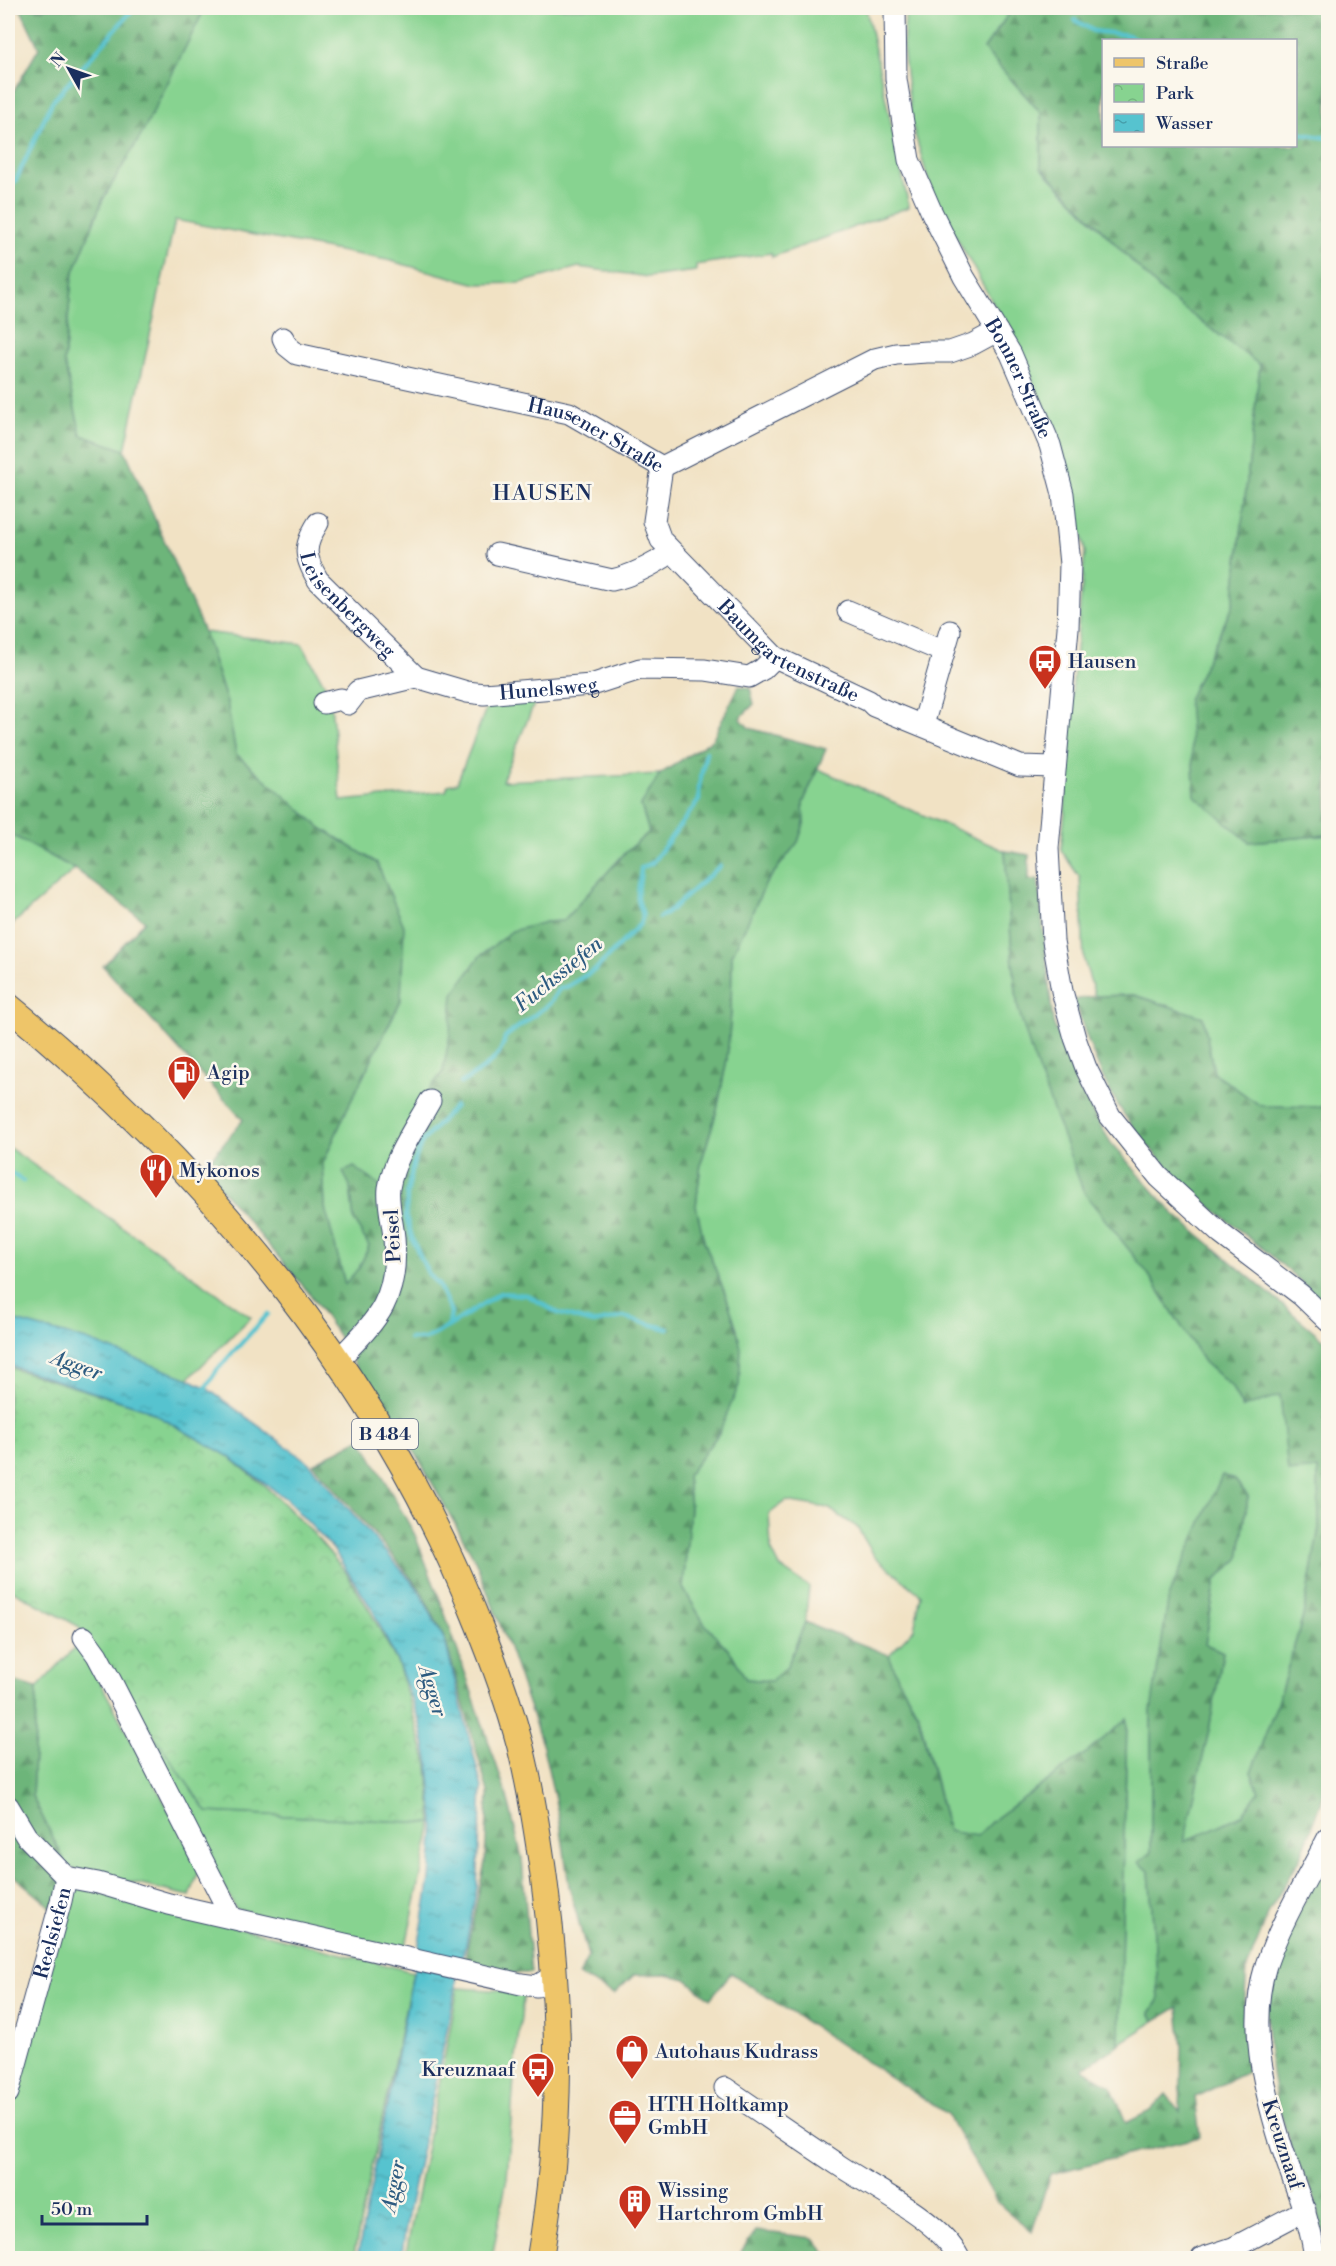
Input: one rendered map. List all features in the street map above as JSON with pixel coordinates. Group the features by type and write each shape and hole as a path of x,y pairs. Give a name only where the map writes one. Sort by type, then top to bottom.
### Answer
{"main road":[{"name":"B 484","path":"8,1006 141,1125 222,1211 304,1314 338,1360 387,1437 437,1528 468,1596 495,1665 519,1743 536,1820 555,1975 558,2101 549,2205 540,2259"}],"street":[{"name":"Bonner Straße","path":"895,8 896,79 909,160 964,277 1011,354 1050,445 1064,494 1070,564 1068,628 1048,848 1053,941 1062,991 1075,1038 1089,1074 1110,1116 1159,1177 1221,1234 1329,1321"},
{"name":"Hausener Straße","path":"283,338 297,354 569,413 662,467 875,360 896,354 951,352 973,344 997,331"},
{"name":"Baumgartenstraße","path":"662,467 654,521 661,540 775,657 785,664 869,701 874,706 923,724 1020,766 1055,767"},
{"name":"Leisenbergweg","path":"318,523 310,536 306,552 310,568 318,580 416,677"},
{"path":"497,554 612,580 630,576 672,552"},
{"path":"848,611 944,652"},
{"path":"923,724 950,631"},
{"name":"Hunelsweg","path":"324,703 341,699 348,704 358,691 416,677 467,692 484,694 591,685 640,669 705,670 749,677 763,669 775,657"},
{"name":"Peisel","path":"338,1360 378,1317 390,1293 396,1262 389,1189 400,1156 430,1101"},
{"path":"84,1637 110,1679 232,1918"},
{"path":"8,1806 26,1836 66,1876 98,1882 169,1904 506,1981 537,1986 555,1975"},
{"name":"Kreuznaaf","path":"1202,2259 1233,2248 1305,2210 1282,2148 1261,2071 1258,2026 1266,1967 1280,1932 1329,1838"},
{"name":"Reelsiefen","path":"8,2092 62,1901 66,1876"},
{"path":"725,2088 929,2223 954,2248 959,2259"},
{"path":"864,2167 873,2187"},
{"path":"1305,2210 1315,2259"}],"green space":[{"path":"20,8 205,8 143,132 103,199 72,277 64,362 81,435 125,450 204,632 227,703 236,754 321,828 377,863 404,926 401,1000 323,1163 325,1208 345,1284 359,1268 369,1246 354,1220 350,1186 343,1172 354,1167 383,1188 418,1104 443,1072 450,1034 453,994 479,957 512,931 546,922 563,921 624,854 649,832 641,805 660,774 712,740 739,686 750,688 754,704 740,718 749,728 826,749 803,803 804,824 798,842 766,883 732,955 727,1059 717,1110 701,1163 696,1206 704,1241 737,1329 741,1349 739,1385 719,1433 687,1476 690,1508 683,1588 704,1623 732,1654 746,1679 771,1681 787,1667 805,1622 889,1655 898,1678 918,1715 948,1831 977,1836 991,1822 1090,1750 1127,1719 1119,2044 1083,2069 1111,2086 1126,2123 1150,2111 1166,2094 1180,2112 1182,2047 1178,2007 1155,2021 1150,2013 1159,1999 1149,1871 1139,1862 1151,1852 1151,1711 1169,1595 1222,1475 1235,1480 1248,1496 1239,1559 1216,1580 1205,1644 1223,1652 1209,1730 1184,1842 1242,1815 1259,1792 1251,1772 1276,1707 1303,1617 1319,1528 1318,1469 1288,1472 1280,1395 1243,1408 1231,1386 1204,1362 1149,1275 1084,1193 1031,1051 1018,1008 1005,851 1029,855 1029,880 1038,879 1053,1022 1078,1088 1111,1143 1174,1214 1328,1343 1328,1773 1321,1804 1302,1854 1269,1912 1247,1968 1243,2024 1247,2072 1195,2097 1200,2137 1050,2174 1032,2232 997,2202 947,2114 731,1973 710,1999 686,1979 666,1974 634,1975 614,1994 579,1976 588,1956 569,1886 560,1822 543,1747 508,1645 475,1560 416,1454 380,1399 360,1376 348,1350 310,1294 203,1168 243,1120 103,966 145,921 75,869 10,834 8,826 8,101 39,48"},
{"path":"205,8 866,8 909,207 772,257 771,253 696,265 696,271 648,277 579,267 520,283 477,284 387,260 175,220 125,450 81,435 64,362 72,277 103,199 143,132"},
{"path":"906,8 1013,8 984,49 1041,113 1041,168 1164,294 1260,365 1233,605 1188,700 1249,842 1328,835 1328,1107 1261,1106 1214,1073 1203,1017 1134,995 1095,996 1084,960 1080,878 1061,850 1069,725 1085,552 1073,490 1050,418 1014,341 932,193 912,124 903,47"},
{"path":"1013,8 1328,8 1328,835 1249,842 1195,796 1188,700 1233,605 1260,365 1164,294 1041,167 1041,113 984,49"},
{"path":"204,632 302,644 330,695 341,801 446,791 448,785 457,783 490,698 537,697 502,781 660,774 641,805 649,832 624,854 563,921 546,922 450,1035 443,1072 418,1104 384,1188 354,1167 350,1186 354,1220 369,1246 359,1268 345,1284 325,1208 323,1163 401,1000 377,863 321,828 236,754 227,703"},
{"path":"818,769 1005,851 1018,1008 1149,1275 1204,1362 1231,1386 1242,1407 1280,1394 1318,1468 1319,1528 1303,1617 1276,1707 1251,1772 1259,1792 1242,1815 1183,1843 1209,1730 1223,1652 1205,1644 1216,1580 1239,1559 1248,1496 1235,1480 1151,1711 1151,1852 1139,1862 1149,1871 1159,1999 1150,2013 1155,2021 1119,2044 1127,1720 991,1822 977,1837 948,1831 919,1715 898,1678 889,1655 914,1629 921,1595 875,1557 857,1527 828,1508 786,1501 769,1514 771,1549 780,1567 809,1587 805,1622 787,1667 771,1681 746,1679 732,1654 704,1623 683,1588 690,1508 687,1476 719,1433 737,1329 704,1241 696,1206 701,1163 717,1110 727,1059 732,955 766,883 798,842 804,824 803,803"},
{"path":"8,826 10,834 75,869 8,928"},
{"path":"1134,995 1203,1017 1214,1073 1261,1106 1328,1107 1328,1306 1184,1183 1148,1146 1118,1105 1098,1067 1074,1000 1095,996"},
{"path":"8,1147 251,1317 188,1379 86,1340 8,1319"},
{"path":"8,1367 146,1409 228,1456 266,1487 312,1532 345,1571 370,1611 398,1664 428,1766 432,1823 207,1812 78,1626 8,1588"},
{"path":"361,1438 415,1535 442,1605 507,1796 522,1858 531,1973 507,1973 464,1963 485,1862 488,1792 445,1639 420,1589 313,1464"},
{"path":"79,1643 200,1868 190,1896 68,1868 32,1796 37,1688"},
{"path":"8,1680 37,1688 32,1796 68,1868 63,1917 8,1871"},
{"path":"157,1740 207,1812 432,1823 405,1950 236,1909 147,1743"},
{"path":"1328,1855 1328,2026 1326,2040 1328,2060 1328,2258 1315,2198 1292,2152 1276,2098 1268,2046 1267,2011 1287,1934"},
{"path":"71,1885 413,1972 353,2258 8,2258 8,2085"},
{"path":"458,1988 524,1992 515,2064 507,2178 492,2258 405,2258"},
{"path":"756,2231 814,2238 830,2258 736,2258"}],"water":[{"name":"Agger","path":"8,1319 86,1340 189,1379 205,1387 308,1462 418,1589 445,1641 482,1788 477,1887 466,1945 457,1971 456,1988 409,2208 401,2258 357,2258 419,1943 430,1879 434,1822 429,1764 420,1723 398,1663 372,1609 333,1549 286,1499 228,1456 146,1409 8,1365"}],"waterway":[{"path":"8,189 16,180 52,102 134,8"},
{"path":"1075,20 1093,31 1128,35 1137,39"},
{"path":"1297,133 1328,138"},
{"name":"Fuchssiefen","path":"461,1083 495,1058 505,1037 549,1004 559,989 596,969 640,924 643,914 638,896 641,868 652,863 699,800 699,786 706,752"},
{"path":"659,917 666,914 720,866"},
{"name":"Fuchssiefen","path":"409,1339 425,1339 449,1326 451,1312 439,1286 428,1273 413,1241 406,1217 407,1194 413,1165 422,1142 455,1106"},
{"path":"8,1171 23,1181"},
{"path":"449,1326 500,1293 527,1295 558,1313 593,1323 623,1317 668,1329"},
{"path":"203,1392 217,1370 268,1314"}],"place":[{"name":"Hausen","path":"1045,690"},
{"name":"Agip","path":"184,1101"},
{"name":"Mykonos","path":"156,1199"},
{"name":"Autohaus Kudrass","path":"632,2080"},
{"name":"Kreuznaaf","path":"538,2098"},
{"name":"HTH Holtkamp GmbH","path":"625,2145"},
{"name":"Wissing Hartchrom GmbH","path":"635,2230"}],"district":[{"name":"HAUSEN","path":"543,492"}]}
